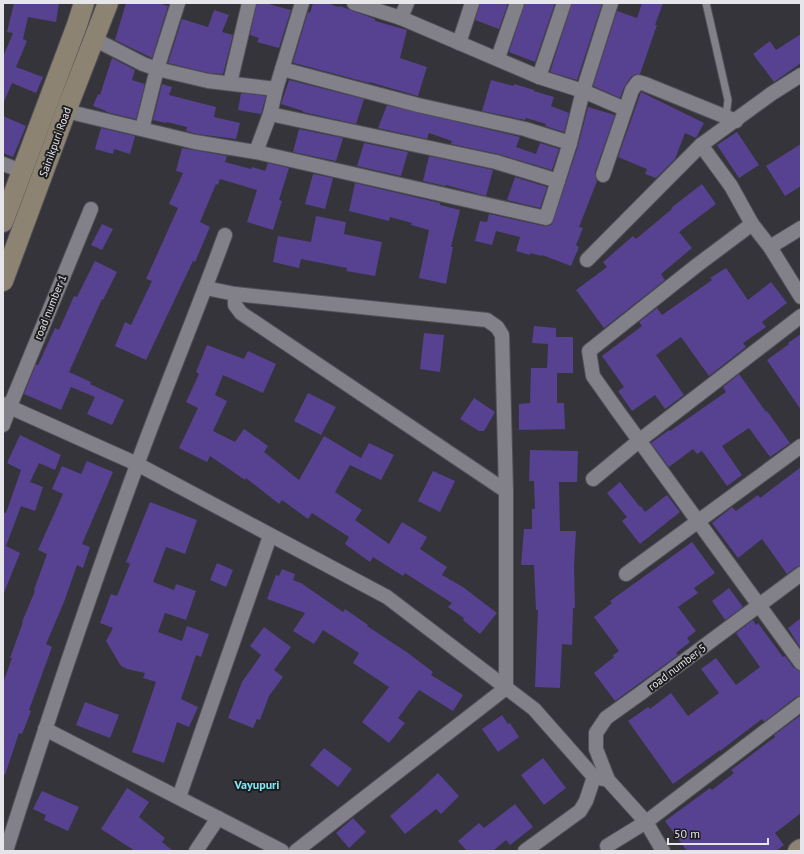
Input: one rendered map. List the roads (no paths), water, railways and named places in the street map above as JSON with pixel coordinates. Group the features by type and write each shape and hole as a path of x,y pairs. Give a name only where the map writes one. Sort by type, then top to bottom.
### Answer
{"main road":[{"name":"Sainikpuri Road","path":"3,222 84,3"},
{"name":"Sainikpuri Road","path":"3,282 66,111 108,3"}],"street":[{"path":"142,129 157,68 178,3"},
{"path":"230,83 249,3"},
{"path":"256,152 270,114 302,3"},
{"path":"401,18 407,3"},
{"path":"459,43 472,3"},
{"path":"498,58 517,3"},
{"path":"539,76 564,3"},
{"path":"66,111 195,142 256,152 546,218 570,142 583,91 612,3"},
{"path":"360,4 401,18 539,76 583,91 625,109"},
{"path":"94,39 143,64 157,68 208,81 276,89"},
{"path":"282,69 418,105 525,129 570,142"},
{"path":"587,260 701,145 731,119 801,75"},
{"path":"603,175 632,90 638,82 731,119"},
{"path":"270,114 496,162 558,181"},
{"path":"701,145 731,186 752,224 770,246 801,297"},
{"path":"3,164 22,171"},
{"name":"road number 1","path":"3,425 6,405 91,209"},
{"path":"752,224 696,266 589,351 593,376 801,663"},
{"path":"770,246 801,228"},
{"path":"6,851 45,729 137,464 206,288 225,235"},
{"path":"206,288 235,294 487,320 497,327 502,335 503,347 506,491 506,688"},
{"path":"235,294 235,305 241,313 506,491"},
{"path":"593,479 640,440 801,316"},
{"path":"6,405 137,464 387,597 534,709 594,777 608,780 646,822 663,851"},
{"path":"626,574 801,446"},
{"path":"179,797 270,536"},
{"name":"road number 5","path":"608,780 596,749 596,733 606,718 801,574"},
{"path":"296,851 506,688"},
{"path":"607,846 646,822 801,704"},
{"path":"45,729 282,851"},
{"path":"525,851 580,811 586,800 594,777"},
{"path":"196,851 218,818"}],"lane":[{"path":"706,3 731,119"}],"district":[{"name":"Vayupuri","path":"257,785"}]}
